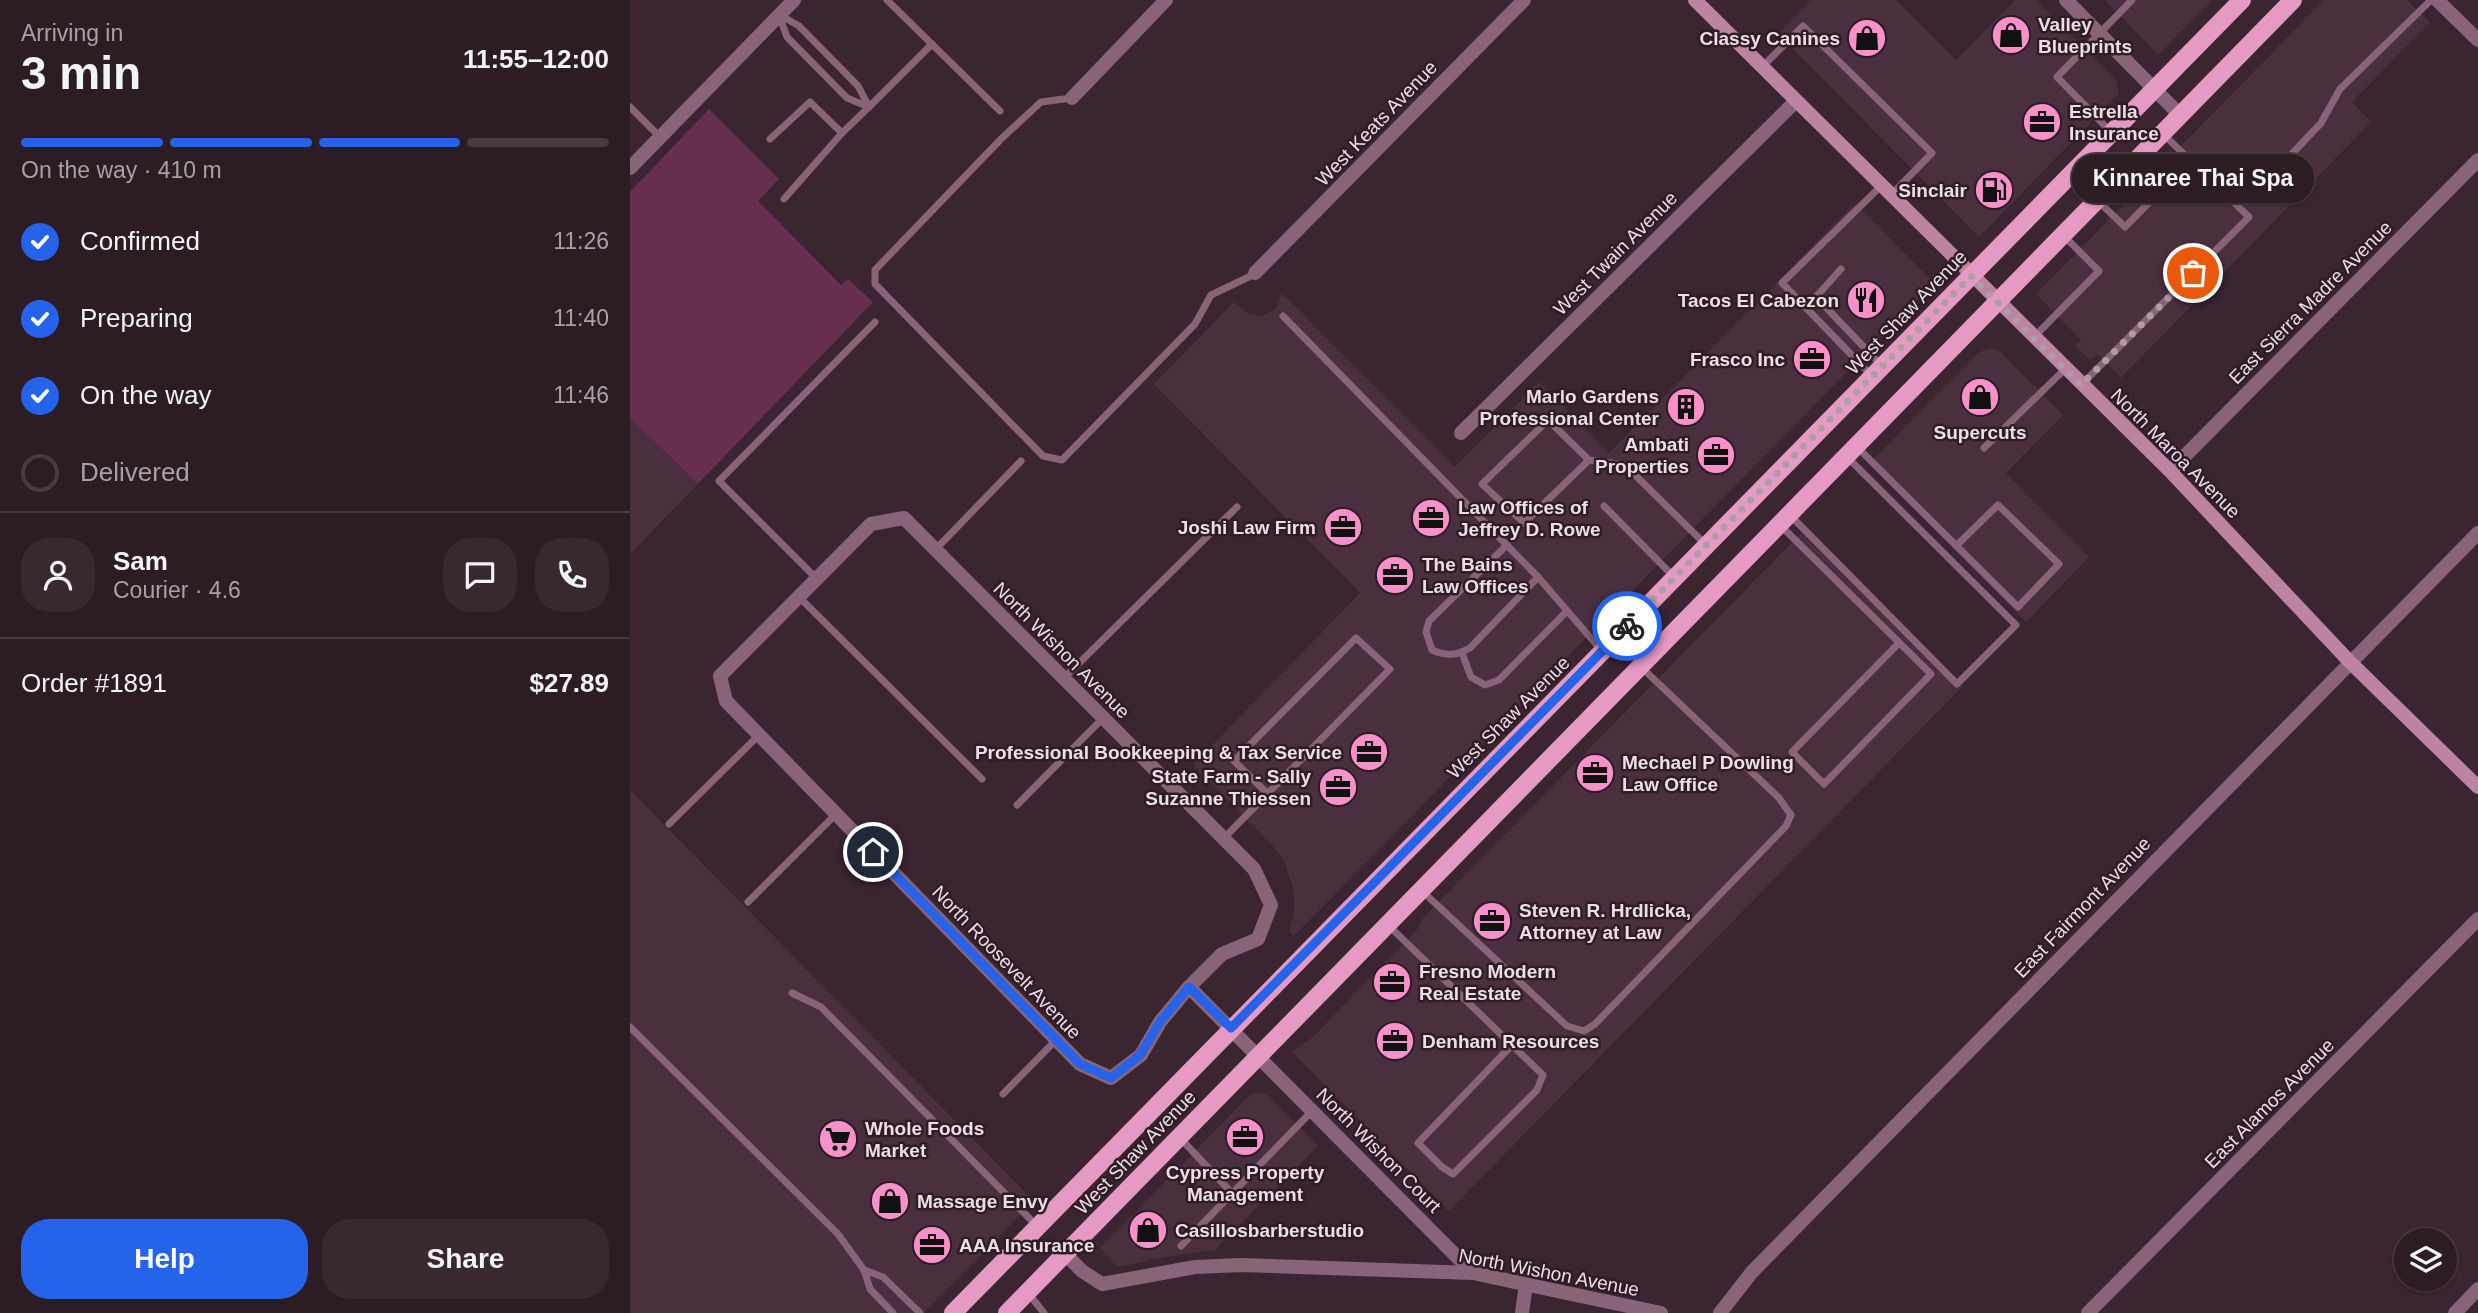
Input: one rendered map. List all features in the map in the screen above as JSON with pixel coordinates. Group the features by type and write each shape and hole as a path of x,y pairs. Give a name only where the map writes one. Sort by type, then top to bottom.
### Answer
{"main road":[{"name":"North Maroa Avenue","path":"1695,0 1996,302 2170,471 2350,662 2478,787"},
{"name":"West Shaw Avenue","path":"953,1313 2242,0"},
{"name":"West Shaw Avenue","path":"1007,1313 2293,0"}],"street":[{"path":"630,168 794,0"},
{"path":"1072,98 1167,0"},
{"name":"West Keats Avenue","path":"1255,273 1524,0"},
{"path":"2066,0 2180,115"},
{"path":"2437,0 2478,40"},
{"name":"West Twain Avenue","path":"1461,433 1796,101"},
{"name":"East Sierra Madre Avenue","path":"2170,471 2478,160"},
{"name":"North Wishon Avenue","path":"720,676 871,524 904,518 1254,869 1271,905 1258,939 1222,954 1189,987 1160,1022 1140,1055 1111,1078"},
{"name":"East Fairmont Avenue","path":"1720,1313 1761,1262 2478,533"},
{"name":"North Roosevelt Avenue","path":"720,676 726,701 759,735 1080,1064 1111,1078"},
{"name":"East Alamos Avenue","path":"2088,1313 2478,919"},
{"path":"1189,987 1258,1055"},
{"name":"North Wishon Court","path":"1258,1055 1473,1273"},
{"name":"North Wishon Avenue","path":"1065,1254 1082,1271 1102,1284 1195,1267 1241,1265 1473,1273 1661,1313"},
{"path":"1522,1313 1526,1283"},
{"path":"2455,1313 2478,1289"}],"lane":[{"path":"887,0 1000,111"},
{"path":"2112,132 2057,77 2132,0"},
{"path":"2258,190 2321,123 2340,89 2431,0"},
{"path":"779,15 799,26 858,86 869,107"},
{"path":"779,15 787,37 847,98 869,107"},
{"path":"1762,67 1803,26 1932,153 1782,283 1877,372"},
{"path":"784,199 842,133 932,44"},
{"path":"1072,98 1041,102 1001,139 875,271 875,284 1043,456 1062,460 1195,324 1211,295 1255,273"},
{"path":"770,139 810,102 842,133"},
{"path":"630,107 660,137"},
{"path":"2081,385 2249,217 2162,133"},
{"path":"2096,200 2125,227 2191,160"},
{"path":"2033,338 2099,271 2063,234"},
{"path":"1841,269 1816,297 1877,372"},
{"path":"1283,316 1507,545 1602,652"},
{"path":"817,579 719,481 876,322"},
{"path":"1984,448 2065,369"},
{"path":"1589,460 1524,523 1482,484 1548,420 1589,460 1625,465 1707,545"},
{"path":"1784,519 1957,684 2016,625 1851,450"},
{"path":"1851,450 2018,607 2059,564 1998,505 1956,546"},
{"path":"936,550 1021,461"},
{"path":"1604,506 1675,578"},
{"path":"1064,678 1237,507"},
{"path":"1784,519 1931,674 1824,784 1792,752 1899,643"},
{"path":"1507,545 1429,621 1426,632 1432,650 1445,656 1470,648 1538,578"},
{"path":"799,597 982,779"},
{"path":"1461,653 1471,677 1485,685 1499,680 1567,611"},
{"path":"1223,839 1268,794 1390,669 1356,638 1234,761 1268,794"},
{"path":"1420,890 1567,1026 1584,1031 1595,1024 1786,827 1791,815 1779,798 1639,666"},
{"path":"1017,805 1103,718"},
{"path":"669,824 759,735"},
{"path":"748,902 836,814"},
{"path":"1387,923 1543,1075 1537,1090 1453,1174 1418,1143 1512,1045"},
{"path":"792,993 821,1007 1037,1227"},
{"path":"630,1027 838,1234 864,1270 870,1289 893,1313"},
{"path":"1003,1094 1056,1040"},
{"path":"1181,1246 1312,1111"},
{"path":"1179,1137 1232,1193"},
{"path":"864,1270 883,1277 920,1313"},
{"path":"1027,1292 1044,1313"}],"shaded area":[{"path":"1812,0 1896,0 1956,60 2015,0 2036,0 2116,80 2119,93 1979,237 1778,34"},
{"path":"2105,0 2212,0 2158,55"},
{"path":"2324,0 2407,0 2430,22 2352,102 2371,122 2121,378 2097,354 2091,361 2075,346 2081,340 2036,294"},
{"path":"709,109 779,179 758,201 841,285 848,279 873,302 698,484 630,418 630,192"},
{"path":"1855,203 1934,283 1294,936 1289,931 1294,912 1294,891 1284,861 1273,846 1193,765 1360,593 1154,384 1234,302 1248,314 1263,316 1276,308 1282,293 1455,467 1539,382 1609,453"},
{"path":"1989,348 2000,351 2063,415 2006,473 2089,557 2026,622 1869,464 1978,353"},
{"path":"630,418 698,484 630,554"},
{"path":"1805,529 1962,687 1449,1211 1292,1052 1313,1037 1417,930 1423,918"},
{"path":"630,790 1034,1201 924,1313 630,1313"},
{"path":"1258,1092 1266,1094 1318,1146 1215,1250 1119,1267 1100,1248 1250,1095"}],"way so far":[{"path":"1627,626 1971,276 2081,385 2193,273"}],"place":[{"name":"Valley Blueprints","path":"2011,35"},
{"name":"Classy Canines","path":"1867,38"},
{"name":"Estrella Insurance","path":"2042,122"},
{"name":"Sinclair","path":"1994,190"},
{"name":"Kinnaree Thai Spa","path":"2193,273"},
{"name":"Tacos El Cabezon","path":"1866,300"},
{"name":"Frasco Inc","path":"1812,359"},
{"name":"Supercuts","path":"1980,397"},
{"name":"Marlo Gardens Professional Center","path":"1686,407"},
{"name":"Ambati Properties","path":"1716,455"},
{"name":"Law Offices of Jeffrey D. Rowe","path":"1431,518"},
{"name":"Joshi Law Firm","path":"1343,527"},
{"name":"The Bains Law Offices","path":"1395,575"},
{"name":"Professional Bookkeeping & Tax Service","path":"1369,752"},
{"name":"Mechael P Dowling Law Office","path":"1595,773"},
{"name":"State Farm - Sally Suzanne Thiessen","path":"1338,787"},
{"name":"Steven R. Hrdlicka, Attorney at Law","path":"1492,921"},
{"name":"Fresno Modern Real Estate","path":"1392,982"},
{"name":"Denham Resources","path":"1395,1041"},
{"name":"Cypress Property Management","path":"1245,1137"},
{"name":"Whole Foods Market","path":"838,1139"},
{"name":"Massage Envy","path":"890,1201"},
{"name":"Casillosbarberstudio","path":"1148,1230"},
{"name":"AAA Insurance","path":"932,1245"}],"route":[{"path":"873,852 1080,1064 1111,1078 1140,1055 1160,1022 1189,987 1231,1028 1627,626"}]}
